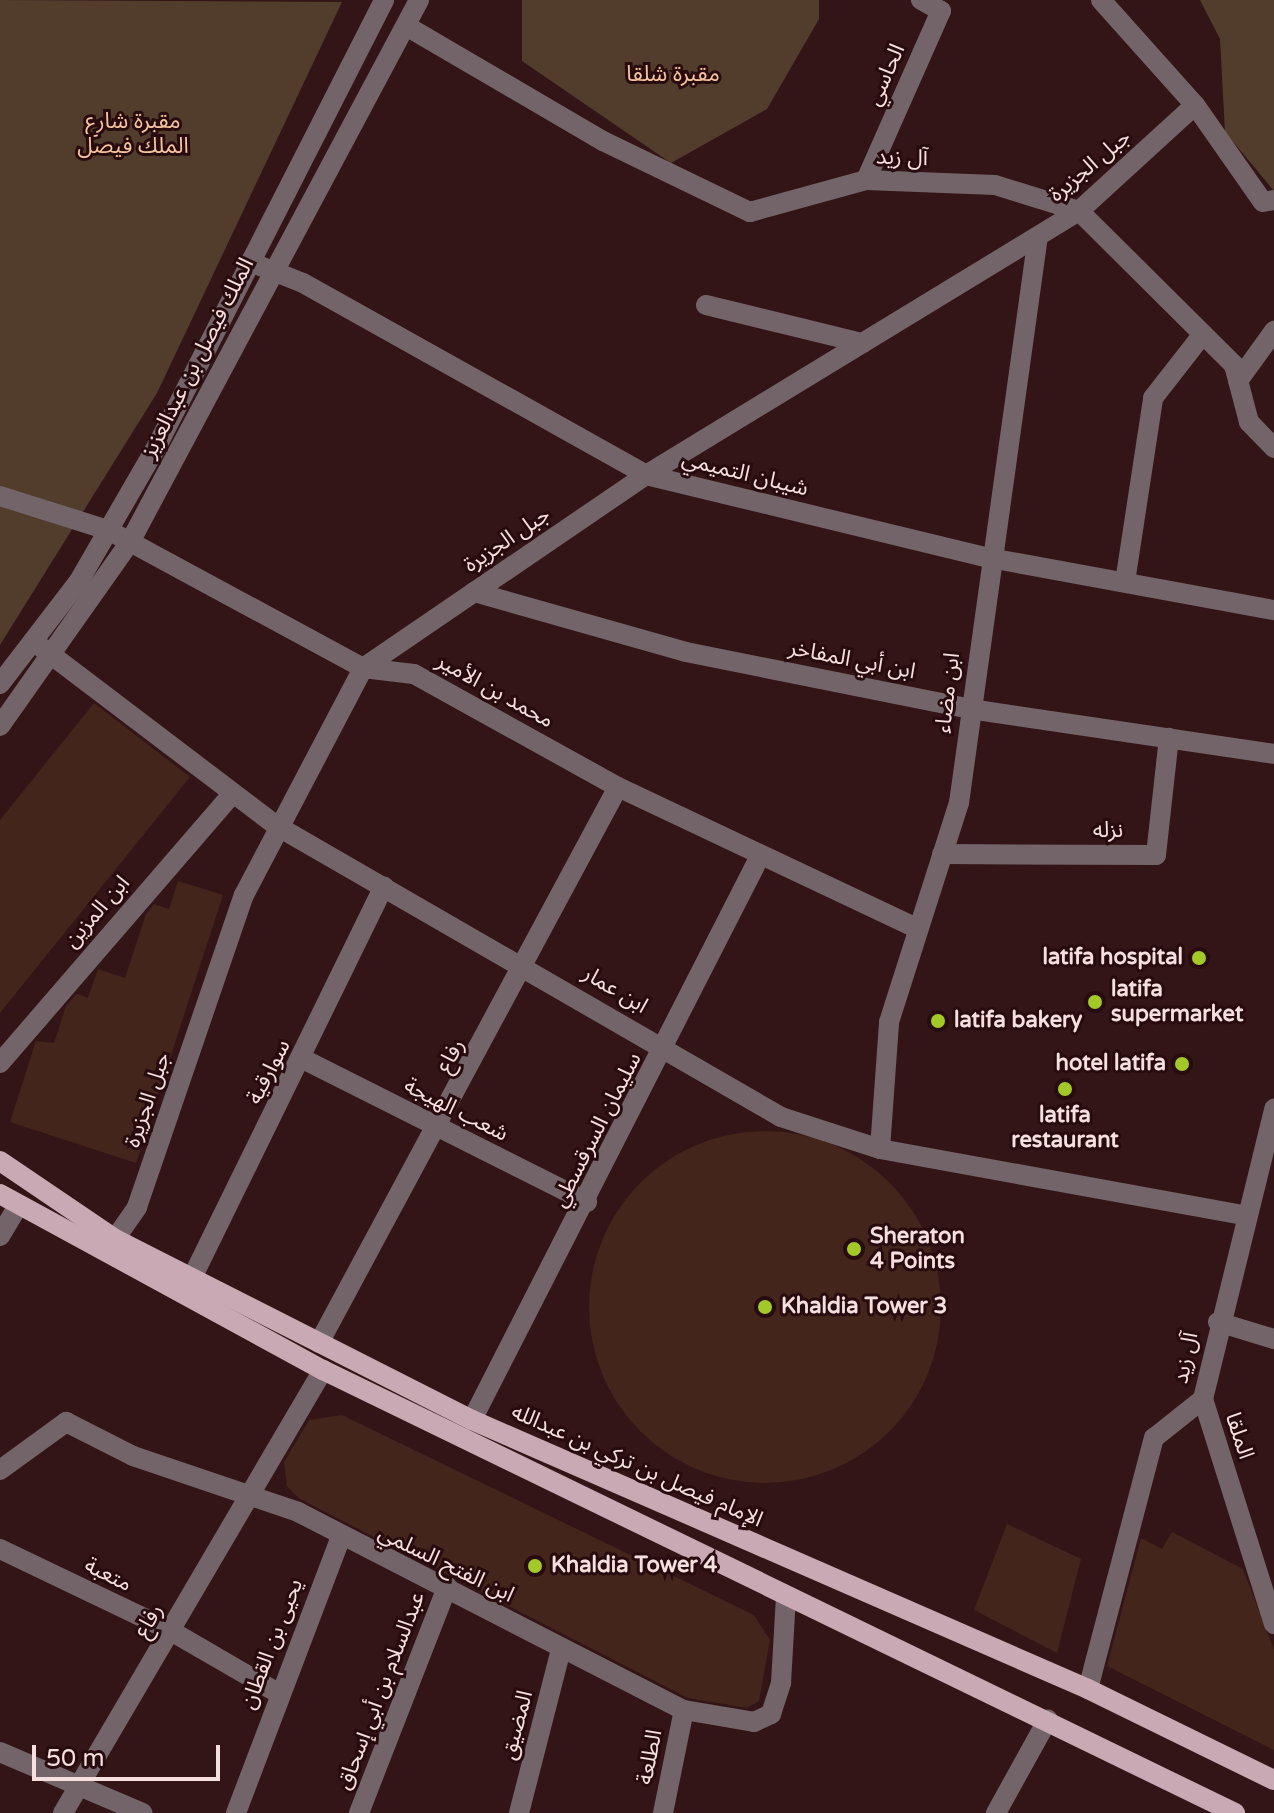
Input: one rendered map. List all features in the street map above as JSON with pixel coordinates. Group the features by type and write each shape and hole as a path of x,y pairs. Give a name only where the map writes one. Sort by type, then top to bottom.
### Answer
{"main road":[{"name":"الإمام فيصل بن تركي بن عبدالله","path":"0,1161 115,1239 472,1420 1088,1689 1274,1780"},
{"path":"0,1194 323,1370 786,1597 1048,1719 1234,1813"}],"street":[{"name":"الملك فيصل بن عبدالعزيز","path":"0,684 108,530 384,0"},
{"name":"الملك فيصل بن عبدالعزيز","path":"0,726 130,542 270,270 408,27 419,0"},
{"name":"الحاسي","path":"866,180 941,11 921,0"},
{"path":"1101,0 1195,105 1263,202 1274,200"},
{"name":"آل زيد","path":"408,27 603,141 750,212 866,180 995,185 1079,211 1234,365 1249,422 1274,448"},
{"name":"جبل الجزيرة","path":"115,1239 137,1207 244,895 277,826 363,668 646,475 1079,211 1195,105"},
{"name":"ابن مضاء","path":"880,1149 889,1022 959,803 990,558 1038,236"},
{"name":"شيبان التميمي","path":"250,262 270,270 646,475 990,558 1274,610"},
{"path":"706,305 862,343"},
{"path":"1238,381 1267,353 1274,331"},
{"path":"1125,582 1153,398 1203,334"},
{"name":"محمد بن الأمير","path":"0,496 108,530 363,668 414,674 618,787 759,858 918,929"},
{"name":"ابن أبي المفاخر","path":"474,592 686,652 970,709 1274,754"},
{"name":"ابن عمار","path":"33,641 231,795 277,826 528,965 781,1117 880,1149 1243,1215"},
{"name":"نزله","path":"942,854 1156,855 1169,738"},
{"name":"رفاع","path":"319,1343 528,965 618,787"},
{"name":"ابن المزين","path":"0,1063 231,795"},
{"name":"سليمان السرقسطي","path":"472,1420 666,1048 759,858"},
{"name":"سوارقية","path":"192,1278 303,1059 384,886"},
{"name":"شعب الهيجة","path":"303,1059 587,1202"},
{"name":"آل زيد","path":"1088,1689 1154,1438 1203,1399 1243,1215 1269,1147 1274,1109"},
{"path":"0,1236 18,1206"},
{"path":"1218,1322 1274,1339"},
{"name":"رفاع","path":"63,1813 251,1498 323,1370"},
{"name":"الملقا","path":"1203,1399 1274,1624"},
{"name":"ابن الفتح السلمي","path":"0,1470 66,1422 133,1456 298,1512 340,1539 447,1587 561,1650 684,1710 754,1722 771,1714 788,1645 786,1597"},
{"name":"يحيى بن القطان","path":"236,1813 278,1693 340,1539"},
{"name":"متعبة","path":"0,1549 171,1631 278,1693"},
{"name":"عبدالسلام بن أبي إسحاق","path":"359,1813 447,1587"},
{"name":"المضيق","path":"519,1813 561,1650"},
{"name":"الطلعة","path":"663,1813 684,1710"},
{"path":"996,1813 1048,1719"},
{"path":"0,1752 76,1789 142,1813"}],"green space":[{"name":"مقبرة شارع الملك فيصل","path":"0,0 342,2 157,393 0,645"},
{"name":"مقبرة شلقا","path":"522,0 819,0 819,19 767,109 671,163 522,61"},
{"path":"1200,0 1274,0 1274,191 1225,132 1220,39"}],"building":[{"path":"94,703 190,777 0,1013 0,820"},
{"path":"178,881 223,895 136,1163 10,1122 36,1041 54,1043 66,1006 77,994 88,998 98,969 125,978 146,914 154,904 169,909"},
{"name":"Khaldia Tower 3","path":"765,1131 816,1139 848,1152 877,1171 901,1195 920,1224 933,1256 941,1307 933,1358 920,1390 901,1419 877,1443 848,1462 816,1475 765,1483 714,1475 682,1462 653,1443 629,1419 610,1390 597,1358 589,1307 597,1256 610,1224 629,1195 653,1171 682,1152 714,1139"},
{"name":"Khaldia Tower 4","path":"342,1415 754,1615 770,1640 759,1701 747,1708 688,1698 300,1499 287,1486 284,1462 309,1420"},
{"path":"1007,1524 1081,1559 1057,1653 974,1610"},
{"path":"1172,1532 1243,1569 1274,1650 1274,1750 1107,1666 1141,1538 1162,1549"}],"place":[{"name":"latifa hospital","path":"1199,958"},
{"name":"latifa supermarket","path":"1095,1002"},
{"name":"latifa bakery","path":"938,1021"},
{"name":"hotel latifa","path":"1182,1064"},
{"name":"latifa restaurant","path":"1065,1089"},
{"name":"Sheraton 4 Points","path":"854,1249"},
{"name":"Khaldia Tower 3","path":"765,1307"},
{"name":"Khaldia Tower 4","path":"535,1566"}]}
